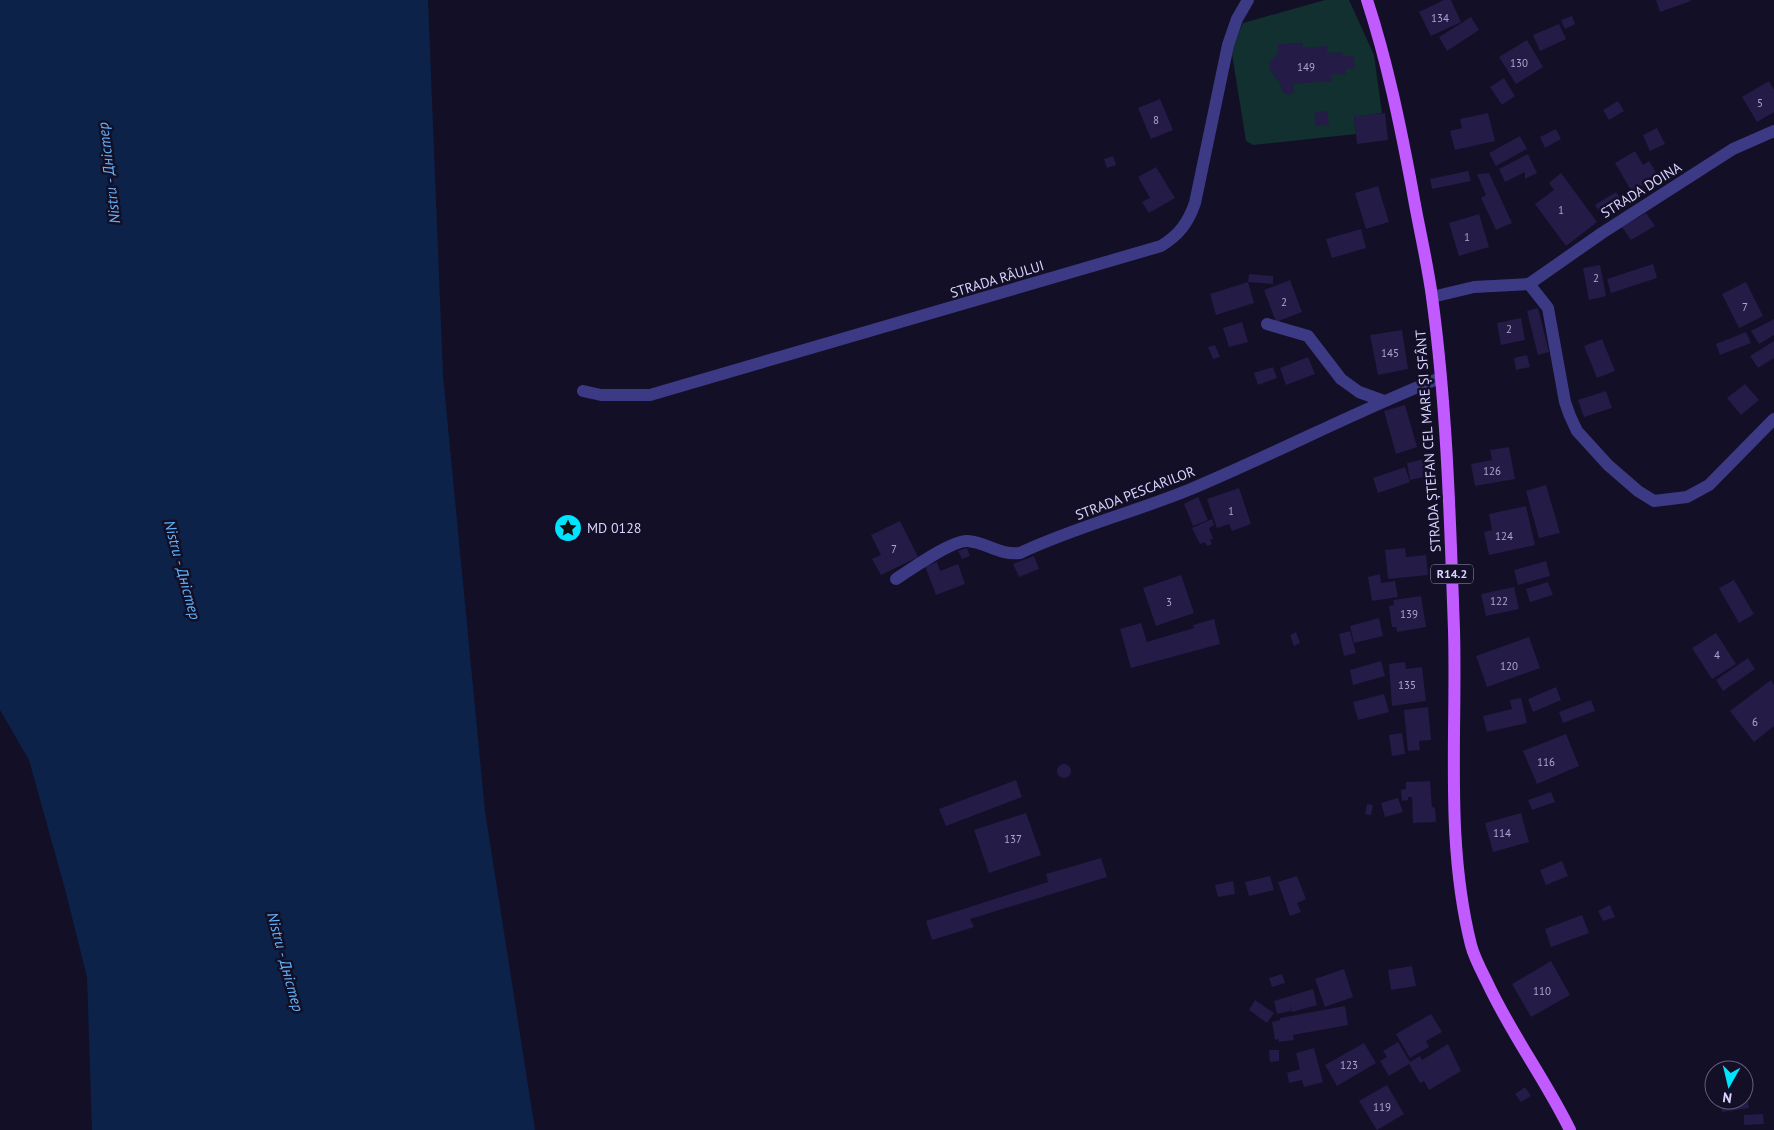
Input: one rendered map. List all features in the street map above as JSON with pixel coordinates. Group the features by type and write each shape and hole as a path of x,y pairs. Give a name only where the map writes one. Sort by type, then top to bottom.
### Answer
{"main road":[{"name":"STRADA ȘTEFAN CEL MARE ȘI SFÂNT","path":"1367,0 1384,52 1400,124 1432,297 1451,529 1454,640 1454,811 1456,859 1462,901 1472,948 1499,1008 1570,1130"}],"street":[{"name":"STRADA RÂULUI","path":"583,391 601,395 650,395 1162,246 1173,239 1189,220 1195,203 1228,45 1236,19 1248,0"},
{"name":"STRADA DOINA","path":"1529,284 1602,233 1733,149 1774,131"},
{"path":"1432,297 1474,287 1529,284 1548,308 1565,402 1577,431 1608,466 1654,501 1698,492 1709,484 1774,419"},
{"path":"1267,324 1308,336 1341,379 1359,392 1384,401"},
{"name":"STRADA PESCARILOR","path":"896,579 952,545 966,540 998,552 1020,553 1188,490 1256,461 1384,401 1440,378"}],"green space":[{"path":"1325,0 1349,0 1374,55 1382,113 1354,117 1356,134 1253,145 1246,141 1232,54 1235,41 1243,23"}],"water":[{"name":"Nistru - Дністер","path":"0,0 428,0 443,375 485,811 535,1130 92,1130 87,977 29,760 0,710"}],"building":[{"path":"1444,0 1451,0 1461,22 1431,36 1419,12"},
{"path":"1656,0 1690,0 1691,1 1660,12"},
{"path":"1572,16 1575,24 1565,29 1561,20"},
{"path":"1471,17 1479,30 1447,51 1439,37"},
{"path":"1559,24 1566,39 1540,51 1533,35"},
{"path":"1527,40 1543,67 1516,84 1499,57"},
{"path":"1303,43 1303,48 1327,46 1327,53 1342,52 1343,56 1354,56 1355,68 1346,69 1346,74 1331,75 1332,81 1294,84 1294,92 1289,95 1282,92 1280,83 1271,72 1269,63 1278,53 1278,44"},
{"path":"1504,78 1515,96 1502,105 1490,87"},
{"path":"1769,81 1774,90 1774,112 1757,122 1742,97"},
{"path":"1160,99 1173,130 1151,139 1138,108"},
{"path":"1618,101 1624,111 1609,120 1603,110"},
{"path":"1327,111 1329,125 1316,126 1314,113"},
{"path":"1385,113 1388,140 1357,144 1354,116"},
{"path":"1488,113 1495,141 1455,150 1450,131 1462,128 1460,119"},
{"path":"1657,128 1665,144 1650,151 1643,135"},
{"path":"1556,129 1561,139 1545,148 1540,137"},
{"path":"1520,136 1527,149 1496,166 1489,153"},
{"path":"1635,151 1643,165 1649,161 1658,176 1632,192 1615,163"},
{"path":"1528,154 1537,173 1525,179 1525,172 1505,182 1499,169"},
{"path":"1113,156 1116,165 1107,168 1104,159"},
{"path":"1156,167 1175,198 1149,213 1142,202 1150,198 1138,177"},
{"path":"1468,171 1471,181 1432,189 1430,179"},
{"path":"1489,173 1512,223 1496,230 1481,198 1486,195 1477,174"},
{"path":"1561,173 1597,222 1566,246 1535,204 1554,190 1549,183"},
{"path":"1378,186 1389,222 1366,229 1355,193"},
{"path":"1616,192 1626,206 1605,220 1595,205"},
{"path":"1646,213 1655,226 1631,240 1622,227"},
{"path":"1479,214 1489,247 1459,256 1449,223"},
{"path":"1361,229 1366,248 1332,258 1326,239"},
{"path":"1653,264 1657,278 1611,293 1607,279"},
{"path":"1600,265 1606,296 1589,300 1583,268"},
{"path":"1249,274 1273,276 1273,284 1248,282"},
{"path":"1290,280 1302,312 1276,322 1264,290"},
{"path":"1248,282 1254,303 1216,315 1210,294"},
{"path":"1746,282 1763,316 1739,328 1722,294"},
{"path":"1538,308 1549,352 1538,355 1527,311"},
{"path":"1521,318 1525,340 1501,345 1497,323"},
{"path":"1774,319 1774,335 1759,344 1751,331"},
{"path":"1242,322 1248,342 1229,347 1223,328"},
{"path":"1402,330 1408,369 1378,375 1370,335"},
{"path":"1746,332 1751,343 1720,355 1716,344"},
{"path":"1602,339 1615,371 1597,378 1584,346"},
{"path":"1774,341 1774,358 1758,368 1750,356"},
{"path":"1215,345 1220,357 1213,359 1208,347"},
{"path":"1527,355 1530,367 1516,370 1514,358"},
{"path":"1308,357 1315,374 1286,385 1280,368"},
{"path":"1273,367 1277,378 1258,385 1254,373"},
{"path":"1745,384 1759,400 1741,415 1727,398"},
{"path":"1606,391 1612,408 1584,417 1578,400"},
{"path":"1405,405 1417,447 1396,454 1384,411"},
{"path":"1509,447 1515,479 1475,486 1471,464 1492,460 1490,450"},
{"path":"1433,457 1437,474 1410,480 1407,463"},
{"path":"1405,467 1410,482 1378,493 1373,478"},
{"path":"1546,485 1560,533 1539,538 1526,491"},
{"path":"1239,488 1251,524 1232,531 1229,524 1217,528 1207,499"},
{"path":"1198,497 1208,520 1193,526 1184,504"},
{"path":"1526,506 1535,545 1489,555 1484,532 1492,530 1489,514"},
{"path":"1212,519 1214,525 1209,528 1213,539 1210,540 1212,544 1207,546 1205,542 1200,544 1192,528"},
{"path":"900,521 918,557 881,575 872,559 881,555 871,535"},
{"path":"967,548 970,556 962,559 958,551"},
{"path":"1405,548 1406,557 1426,555 1428,575 1388,579 1385,550"},
{"path":"1034,556 1039,569 1019,577 1013,564"},
{"path":"1546,561 1550,576 1518,585 1514,570"},
{"path":"937,562 940,571 958,564 965,584 936,595 925,566"},
{"path":"1380,574 1381,583 1395,581 1398,597 1372,601 1368,577"},
{"path":"1181,575 1194,613 1156,626 1143,588"},
{"path":"1734,580 1754,614 1739,623 1719,588"},
{"path":"1548,582 1553,595 1530,602 1526,589"},
{"path":"1514,587 1519,609 1486,616 1481,594"},
{"path":"1421,596 1426,627 1397,632 1396,627 1392,627 1389,606 1394,605 1393,600"},
{"path":"1379,618 1383,636 1354,643 1350,626"},
{"path":"1214,619 1220,644 1131,668 1120,629 1141,623 1147,642 1194,628 1193,625"},
{"path":"1350,631 1356,653 1344,656 1339,634"},
{"path":"1296,632 1300,643 1294,646 1290,635"},
{"path":"1716,633 1736,664 1712,679 1692,648"},
{"path":"1529,637 1540,668 1487,687 1476,656"},
{"path":"1748,658 1755,669 1723,691 1716,680"},
{"path":"1381,661 1385,676 1353,685 1350,670"},
{"path":"1405,662 1406,669 1422,667 1426,701 1392,706 1389,664"},
{"path":"1771,680 1774,685 1774,726 1754,742 1730,711"},
{"path":"1556,687 1561,700 1533,712 1528,699"},
{"path":"1384,694 1389,712 1358,720 1353,702"},
{"path":"1521,698 1527,723 1487,732 1483,716 1512,709 1510,700"},
{"path":"1591,700 1595,711 1563,723 1559,712"},
{"path":"1428,707 1431,740 1419,741 1420,750 1408,751 1404,710"},
{"path":"1402,733 1405,754 1392,756 1389,735"},
{"path":"1566,734 1579,766 1537,784 1523,751"},
{"path":"1064,764 1069,766 1071,771 1069,776 1064,778 1059,776 1057,771 1059,766"},
{"path":"1016,780 1022,797 946,826 939,809"},
{"path":"1430,781 1432,807 1435,808 1436,822 1413,823 1412,797 1402,801 1401,790 1406,789 1406,782"},
{"path":"1551,792 1555,802 1532,810 1528,800"},
{"path":"1398,798 1403,812 1385,817 1381,803"},
{"path":"1367,804 1373,805 1371,815 1365,814"},
{"path":"1026,813 1041,855 989,873 974,830"},
{"path":"1521,813 1529,842 1493,852 1485,823"},
{"path":"1101,858 1107,877 970,919 974,927 932,940 926,921 1048,882 1046,874"},
{"path":"1562,861 1568,876 1546,885 1540,870"},
{"path":"1270,876 1274,890 1249,896 1245,882"},
{"path":"1297,876 1306,899 1297,903 1301,912 1290,916 1278,882"},
{"path":"1233,881 1235,894 1218,897 1215,885"},
{"path":"1610,905 1615,917 1603,921 1598,911"},
{"path":"1582,915 1589,933 1551,947 1545,929"},
{"path":"1551,961 1570,995 1531,1017 1512,984"},
{"path":"1412,966 1416,986 1391,990 1388,970"},
{"path":"1344,969 1353,997 1325,1007 1315,979"},
{"path":"1282,974 1285,983 1272,987 1269,978"},
{"path":"1313,989 1317,1005 1292,1012 1290,1004 1291,1011 1277,1014 1274,1001"},
{"path":"1255,1000 1274,1013 1267,1023 1249,1010"},
{"path":"1345,1006 1348,1025 1293,1035 1294,1040 1279,1042 1278,1039 1275,1040 1272,1022 1280,1020 1280,1018"},
{"path":"1431,1014 1442,1032 1426,1041 1429,1047 1410,1058 1396,1034"},
{"path":"1398,1042 1410,1062 1420,1056 1422,1060 1448,1044 1461,1071 1429,1090 1424,1081 1420,1083 1409,1064 1389,1076 1380,1061 1387,1057 1383,1051"},
{"path":"1364,1043 1376,1063 1337,1086 1325,1065"},
{"path":"1314,1048 1323,1082 1304,1087 1302,1080 1289,1083 1287,1073 1300,1069 1296,1053"},
{"path":"1269,1050 1279,1050 1279,1061 1270,1062"},
{"path":"1387,1085 1404,1114 1377,1130 1359,1101"},
{"path":"1525,1087 1531,1096 1521,1102 1515,1094"},
{"path":"1763,1114 1764,1124 1744,1125 1744,1115"}],"place":[{"name":"MD 0128","path":"568,528"}]}
